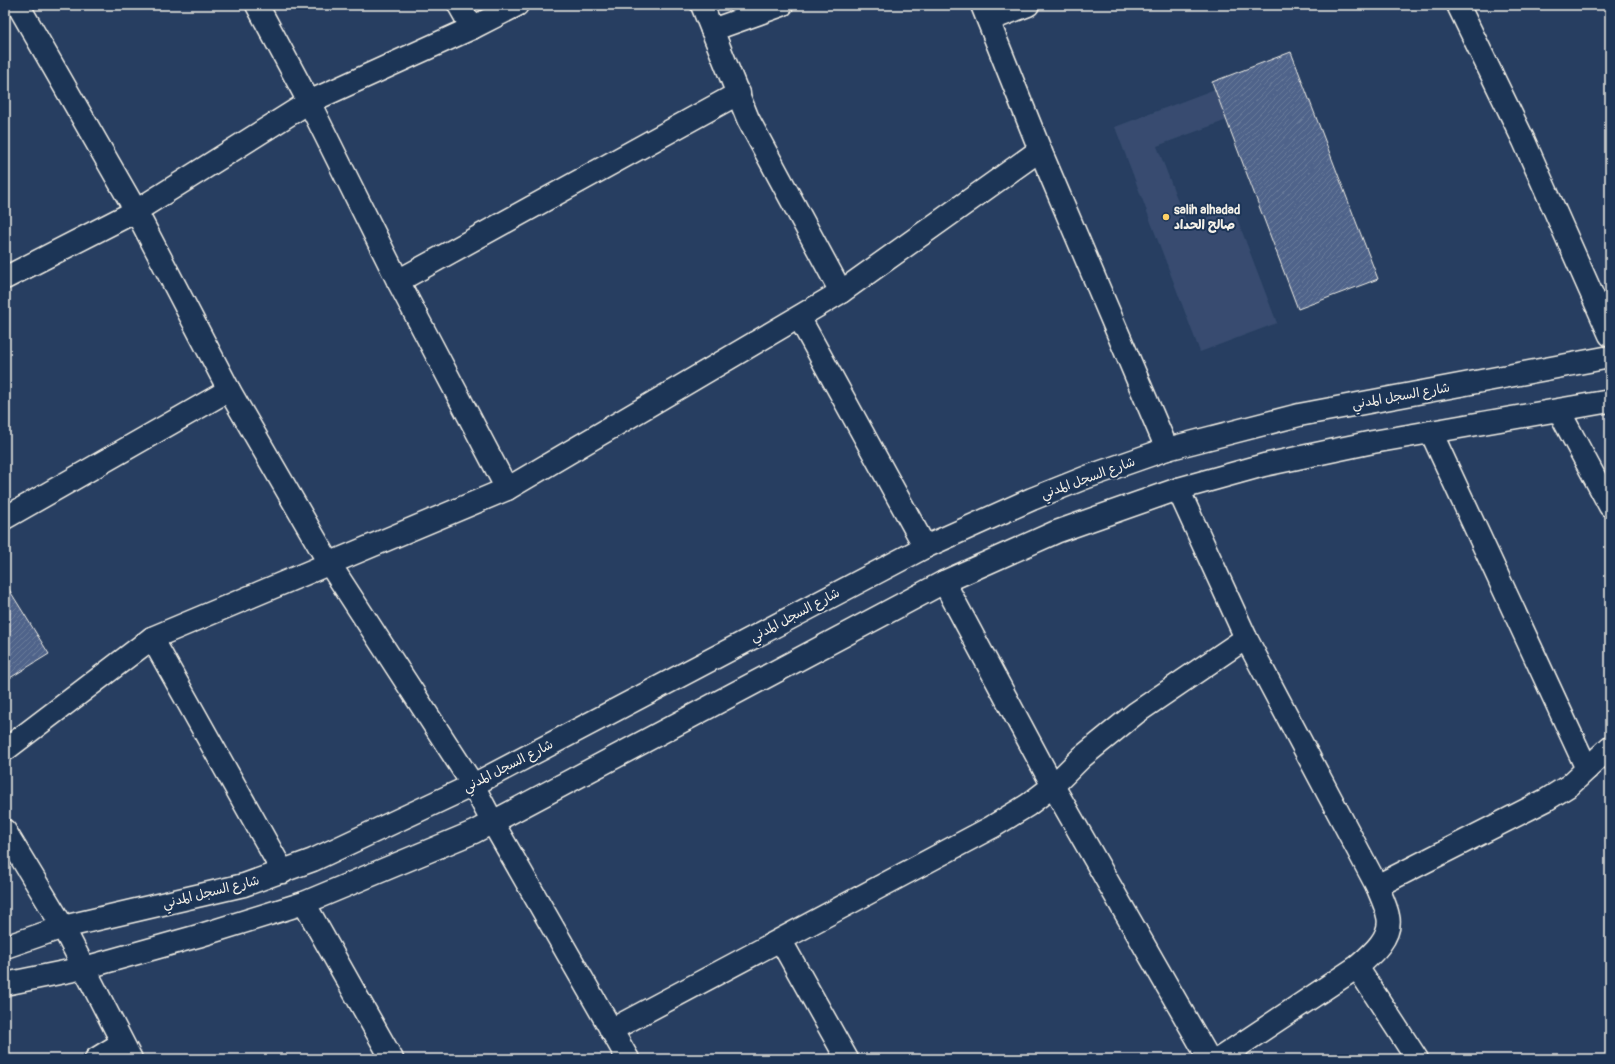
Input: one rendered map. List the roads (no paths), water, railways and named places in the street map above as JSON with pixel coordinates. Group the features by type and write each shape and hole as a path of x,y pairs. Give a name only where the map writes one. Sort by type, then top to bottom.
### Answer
{"street":[{"path":"18,5 136,210 229,390 330,563 473,785 493,823 628,1059"},
{"path":"257,5 309,102 398,281 507,489"},
{"path":"459,5 472,28"},
{"path":"5,278 136,210 309,102 472,28 517,5"},
{"path":"702,5 739,93 748,119 841,292"},
{"path":"712,30 782,5"},
{"path":"1028,5 986,12 1040,150 1167,449"},
{"path":"1458,5 1524,141 1610,335"},
{"path":"398,281 739,93"},
{"path":"5,750 152,638 507,489 800,318 841,292 1040,150"},
{"path":"800,318 925,547"},
{"name":"شارع السجل المدني","path":"5,947 63,927 200,896 283,872 313,860 473,785 925,547 1073,482 1167,449 1330,408 1610,357"},
{"path":"5,518 229,390"},
{"path":"5,984 84,968 198,936 304,903 493,823 944,582 1056,532 1178,489 1264,465 1432,432 1610,401"},
{"path":"1559,411 1610,506"},
{"path":"1432,432 1587,769"},
{"path":"1178,489 1246,638 1377,886 1389,917 1388,928 1383,940 1374,952 1357,967 1220,1059"},
{"path":"944,582 1053,786 1209,1059"},
{"path":"152,638 283,872"},
{"path":"611,1030 781,941 992,827 1028,805 1053,786 1082,757 1136,713 1246,638"},
{"path":"1377,886 1546,800 1570,784 1610,747"},
{"path":"5,832 63,927 126,1051 96,1059"},
{"path":"304,903 392,1059"},
{"path":"781,941 847,1059"},
{"path":"1357,967 1417,1059"}],"place":[{"name":"salih alhadad صالح الحداد","path":"1166,217"}]}
